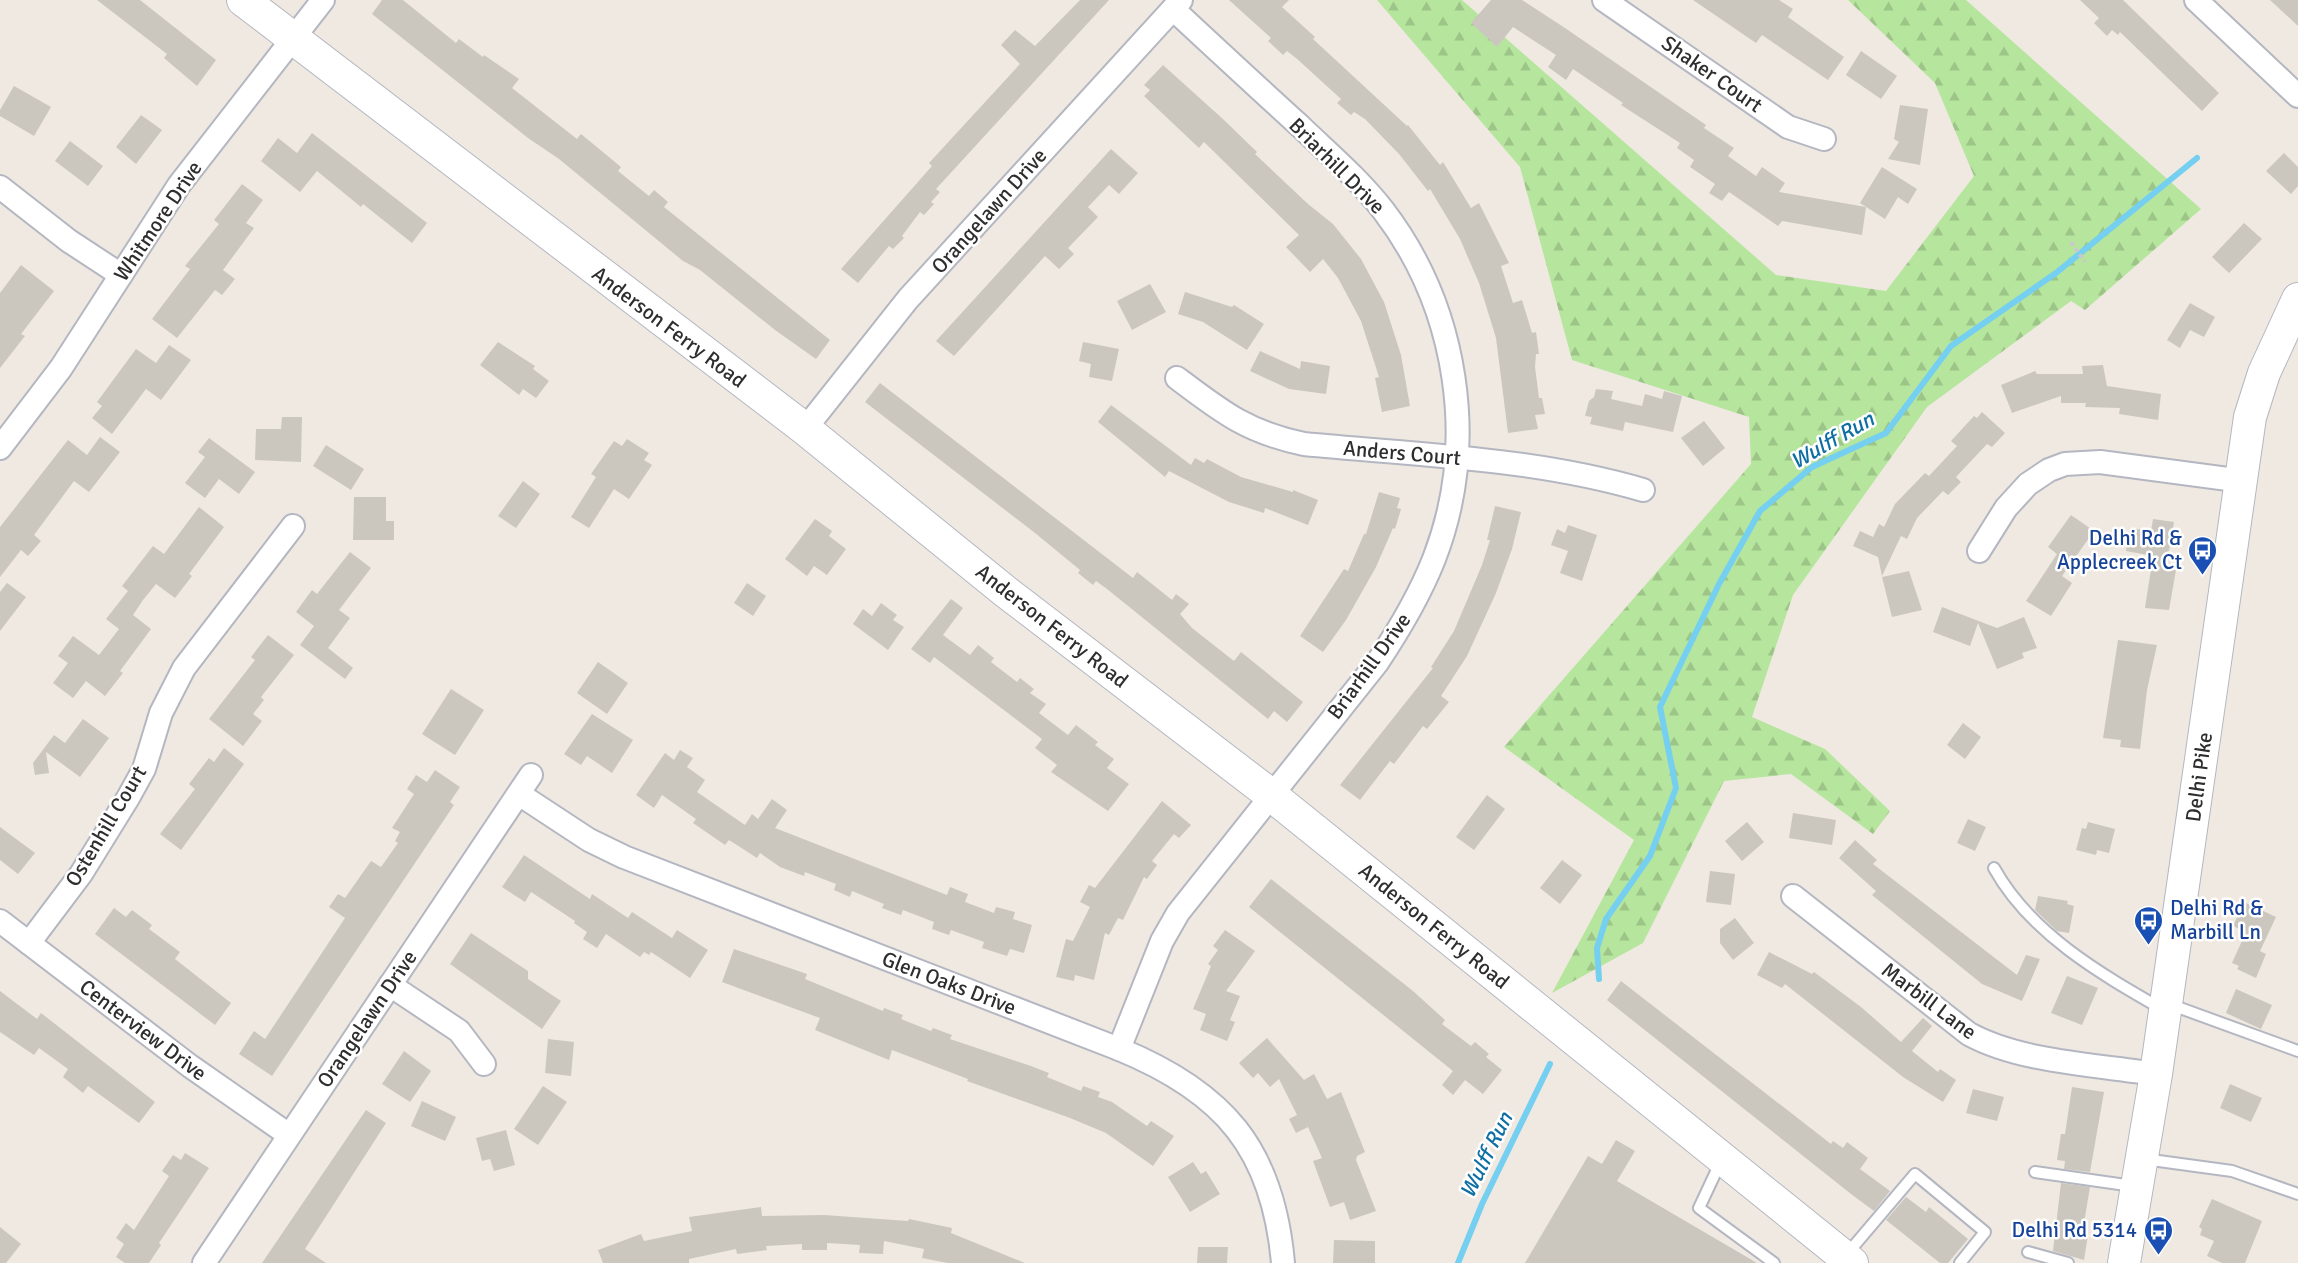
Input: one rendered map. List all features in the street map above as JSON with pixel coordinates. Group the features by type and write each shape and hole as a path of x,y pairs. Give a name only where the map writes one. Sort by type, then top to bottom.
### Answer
{"street":[{"name":"Anderson Ferry Road","path":"243,0 805,429 1006,592 1271,795 1723,1158 1841,1256"},
{"name":"Whitmore Drive","path":"0,448 62,368 179,185 323,0"},
{"name":"Shaker Court","path":"1604,0 1788,127 1824,139"},
{"path":"2196,0 2298,96"},
{"name":"Orangelawn Drive","path":"805,429 908,299 1177,4"},
{"name":"Briarhill Drive","path":"1119,1049 1162,941 1178,913 1377,663 1403,624 1434,558 1446,522 1457,458 1456,403 1452,366 1442,322 1425,279 1403,238 1382,208 1351,174 1177,4"},
{"path":"0,187 69,241 121,275"},
{"name":"Delhi Pike","path":"2124,1263 2166,1007 2243,481 2250,417 2264,373 2298,299"},
{"name":"Anders Court","path":"1177,378 1225,415 1276,438 1304,444 1552,468 1598,477 1643,490"},
{"path":"1979,551 2006,508 2028,484 2049,470 2066,464 2100,462 2243,481"},
{"name":"Ostenhill Court","path":"28,942 81,874 128,798 144,768 161,713 184,668 293,526"},
{"name":"Orangelawn Drive","path":"204,1263 531,775"},
{"name":"Glen Oaks Drive","path":"519,794 588,840 624,857 1119,1049 1158,1065 1189,1083 1230,1120 1260,1166 1274,1200 1280,1226 1283,1263"},
{"name":"Marbill Lane","path":"1793,896 1968,1034 1992,1047 2019,1054 2156,1074"},
{"name":"Centerview Drive","path":"0,921 190,1066 289,1135"},
{"path":"390,985 459,1031 484,1064"}],"lane":[{"path":"1994,868 2020,907 2039,927 2110,978 2166,1007 2298,1051"},
{"path":"1723,1158 1699,1208 1774,1263"},
{"path":"2035,1172 2232,1172 2298,1194"},
{"path":"1841,1256 1915,1174 1985,1232 1960,1263"},
{"path":"2028,1252 2068,1263"}],"path":[{"path":"2071,242 2085,262"}],"green space":[{"path":"1377,0 1462,0 1776,275 1886,291 1974,176 1935,83 1848,0 1966,0 2201,209 2085,310 2071,301 1927,407 1793,595 1752,717 1825,749 1890,811 1873,834 1791,774 1724,781 1643,943 1552,993 1634,840 1504,747 1751,464 1749,417 1572,360 1520,167"}],"building":[{"path":"97,0 140,0 216,60 197,86 164,58 167,54"},
{"path":"382,0 403,0 456,43 459,39 519,79 512,88 577,139 581,134 621,167 618,171 649,196 654,190 668,202 664,207 830,340 816,359 775,330 700,270 683,261 559,159 528,138 372,14"},
{"path":"1080,0 1109,0 936,189 940,192 931,202 934,204 924,215 920,212 902,236 904,238 893,249 889,246 858,283 841,269 932,166 929,163 1020,64 1001,45 1015,30 1035,46"},
{"path":"1229,0 1289,0 1282,7 1315,37 1313,39 1408,125 1440,165 1443,162 1471,208 1479,203 1509,263 1501,266 1513,303 1522,300 1532,333 1536,332 1539,354 1536,354 1535,367 1539,398 1542,398 1545,414 1535,415 1538,429 1508,433 1496,338 1479,283 1460,239 1430,189 1428,191 1399,154 1365,119 1354,112 1351,115 1337,103 1341,99 1287,51 1283,55 1268,41 1271,38"},
{"path":"1491,0 1522,0 1565,28 1706,125 1704,128 1734,148 1728,156 1756,176 1762,167 1785,183 1779,192 1866,207 1862,235 1782,221 1778,226 1729,192 1722,201 1709,193 1715,184 1690,167 1694,160 1677,148 1680,143 1621,105 1623,103 1573,69 1566,80 1548,67 1556,55 1513,27 1497,47 1471,23"},
{"path":"1693,0 1779,0 1793,9 1788,17 1844,57 1828,80 1762,35 1756,43"},
{"path":"2080,0 2123,0 2219,93 2202,111 2120,32 2118,35 2112,30 2107,36 2094,23 2099,18"},
{"path":"2270,0 2298,0 2298,26"},
{"path":"1861,51 1897,76 1881,99 1846,75"},
{"path":"1163,65 1224,120 1257,152 1255,154 1308,204 1333,224 1361,259 1384,302 1401,355 1410,406 1382,412 1375,378 1379,377 1361,321 1338,278 1323,259 1310,272 1286,247 1299,235 1204,142 1199,148 1144,96 1150,90 1144,85"},
{"path":"14,86 51,107 34,136 0,116 0,110"},
{"path":"1900,105 1928,109 1920,165 1888,159 1899,142 1894,139"},
{"path":"141,115 162,130 136,164 116,147"},
{"path":"312,133 427,223 412,243 363,204 361,207 317,171 300,192 261,161 278,138 297,153"},
{"path":"70,141 103,166 88,186 55,161"},
{"path":"1111,149 1138,173 1119,194 1109,185 1088,207 1098,217 1068,248 1074,254 1059,269 1045,256 954,356 936,341"},
{"path":"2284,153 2298,167 2298,186 2291,194 2266,171"},
{"path":"1882,167 1917,189 1908,204 1898,197 1885,219 1860,203"},
{"path":"242,184 263,200 246,223 254,228 223,270 235,279 222,295 215,290 177,338 152,319 190,269 185,266 219,224 214,220"},
{"path":"2244,223 2262,239 2229,273 2212,257"},
{"path":"21,265 54,291 21,334 25,336 0,368 0,293"},
{"path":"1150,284 1166,312 1132,330 1117,301"},
{"path":"1185,292 1232,307 1234,305 1264,324 1247,350 1203,322 1178,314"},
{"path":"2190,303 2215,317 2204,337 2190,330 2180,348 2167,340"},
{"path":"498,342 535,366 533,369 549,381 536,398 523,389 519,395 480,365"},
{"path":"1083,342 1119,349 1112,381 1089,377 1091,364 1079,361"},
{"path":"169,345 191,360 161,400 146,389 112,434 92,418 102,406 97,402 136,349 156,363"},
{"path":"1260,351 1300,369 1301,361 1330,366 1326,394 1289,389 1250,371"},
{"path":"2103,365 2107,386 2161,394 2158,420 2119,414 2120,408 2085,407 2086,403 2061,403 2061,396 2012,413 2001,385 2035,371 2037,374 2083,374 2082,366"},
{"path":"880,383 1133,578 1137,572 1172,600 1176,594 1189,604 1180,614 1192,628 1234,661 1241,652 1303,702 1287,722 1274,711 1268,719 1107,589 1096,581 1093,585 1078,573 1080,570 1035,533 865,402"},
{"path":"1596,389 1613,391 1611,399 1642,406 1645,394 1662,399 1664,391 1682,396 1673,432 1625,422 1623,431 1590,424 1592,417 1585,416 1589,401 1594,397"},
{"path":"1111,405 1191,465 1195,458 1204,463 1207,459 1241,477 1293,492 1293,490 1318,500 1308,525 1265,508 1264,513 1229,502 1169,471 1165,477 1098,422"},
{"path":"1982,412 2005,433 1992,447 1987,444 1956,477 1961,482 1948,495 1943,491 1917,518 1907,539 1901,536 1882,576 1878,557 1853,546 1860,531 1873,537 1879,524 1884,527 1895,504 1925,473 1929,476 1957,446 1951,441 1974,416 1977,418"},
{"path":"282,417 302,417 301,462 255,460 256,429 281,429"},
{"path":"1704,421 1725,448 1703,466 1681,438"},
{"path":"100,437 120,452 89,492 74,481 34,535 41,541 28,556 21,550 0,577 0,527 68,440 87,455"},
{"path":"209,438 255,472 239,494 219,479 205,498 185,483 205,457 198,452"},
{"path":"627,439 649,453 644,460 652,465 629,499 614,489 589,528 571,517 596,477 591,474 614,441 622,446"},
{"path":"326,445 364,469 351,490 313,466"},
{"path":"523,481 540,494 516,528 498,516"},
{"path":"1379,492 1400,498 1397,508 1401,509 1395,529 1393,528 1376,567 1346,620 1323,652 1300,636 1344,569 1348,571 1366,534"},
{"path":"354,497 386,497 386,521 394,521 394,540 353,540"},
{"path":"1495,506 1521,512 1512,549 1496,593 1467,656 1441,696 1449,702 1427,729 1423,726 1394,764 1390,761 1360,800 1340,785 1433,668 1431,667 1454,631 1482,565 1490,540 1487,540"},
{"path":"199,507 224,527 189,574 192,576 175,598 156,584 143,600 133,615 151,629 120,671 123,673 105,696 86,681 73,698 53,683 68,663 58,656 73,636 99,655 119,629 106,619 128,591 122,586 153,546 164,554"},
{"path":"2071,515 2094,531 2062,576 2072,583 2051,616 2026,601 2057,554 2048,547"},
{"path":"815,519 832,531 829,536 846,549 827,575 814,566 807,576 785,559"},
{"path":"2153,519 2174,522 2166,568 2176,570 2169,610 2145,608 2153,556 2126,551 2130,528 2151,531"},
{"path":"1568,525 1597,535 1582,581 1560,573 1568,551 1551,545 1557,529 1565,533"},
{"path":"350,552 371,568 339,610 350,618 328,648 353,668 345,679 300,645 314,626 296,612 312,590 317,594"},
{"path":"1909,571 1922,610 1892,617 1882,577"},
{"path":"7,583 26,597 0,631 0,592"},
{"path":"747,583 766,596 753,616 734,603"},
{"path":"951,599 963,608 943,635 970,655 978,645 994,658 991,662 1017,682 1020,678 1034,689 1030,693 1046,704 1039,713 1068,735 1076,725 1098,742 1095,745 1114,759 1107,768 1129,784 1108,811 1051,772 1057,765 1035,748 1042,739 934,657 930,663 911,649"},
{"path":"881,603 897,615 893,620 904,627 888,650 853,624 863,609 872,616"},
{"path":"1942,607 1997,628 2024,617 2037,648 2022,653 2024,658 1997,669 1978,623 1970,646 1933,632"},
{"path":"268,635 294,655 261,697 264,700 253,714 262,721 243,746 209,719 255,660 251,657"},
{"path":"2118,640 2157,645 2147,690 2140,749 2120,747 2121,740 2103,738"},
{"path":"598,662 628,683 607,714 577,693"},
{"path":"451,689 484,710 455,755 422,734"},
{"path":"592,714 633,740 612,773 587,756 581,765 564,754"},
{"path":"83,719 109,738 80,777 46,752 49,773 35,775 33,763 54,735 65,743"},
{"path":"1963,723 1981,737 1965,759 1947,745"},
{"path":"224,748 244,764 181,850 160,834 195,789 189,784 209,758 214,762"},
{"path":"680,750 693,758 687,767 705,780 697,792 745,825 752,814 758,819 772,799 787,810 775,828 947,895 950,887 968,894 965,902 994,913 996,907 1015,912 1013,919 1032,925 1024,953 1010,949 1007,956 982,948 984,942 951,930 949,935 932,929 934,922 903,910 901,915 882,908 884,904 852,891 850,897 834,890 836,884 805,872 804,876 780,867 760,853 757,858 729,840 725,845 693,823 696,819 662,795 654,808 636,795 665,753 674,760"},
{"path":"435,770 460,787 450,802 454,805 272,1076 239,1054 254,1031 265,1039 345,918 329,907 338,894 345,898 371,861 381,867 398,843 395,841 400,832 392,828 414,794 407,789 416,775 427,782"},
{"path":"1487,795 1505,809 1474,850 1456,837"},
{"path":"1162,801 1191,825 1179,838 1174,834 1152,861 1157,865 1147,879 1144,877 1123,920 1118,918 1109,935 1105,933 1094,980 1075,975 1074,981 1056,977 1066,939 1073,941 1090,907 1080,902 1089,885 1095,888"},
{"path":"1793,813 1836,820 1832,845 1789,838"},
{"path":"1968,819 1986,827 1975,851 1957,843"},
{"path":"1747,822 1764,842 1742,861 1725,841"},
{"path":"2088,822 2115,829 2109,853 2097,850 2096,855 2076,850 2082,828 2086,829"},
{"path":"0,827 35,853 18,874 0,860"},
{"path":"1855,840 1877,860 1873,864 2017,975 2026,955 2040,959 2022,1001 1982,984 1872,895 1876,891 1839,858"},
{"path":"524,855 590,899 592,894 628,918 632,912 672,938 677,930 708,950 690,978 651,952 649,955 644,952 640,957 606,934 597,948 583,939 587,932 574,923 575,921 531,892 525,902 502,887"},
{"path":"1562,860 1582,875 1560,904 1540,888"},
{"path":"1710,871 1735,874 1731,905 1706,902"},
{"path":"1271,879 1413,991 1445,1020 1442,1024 1471,1046 1475,1042 1489,1054 1486,1057 1502,1070 1483,1094 1465,1080 1453,1095 1442,1085 1453,1071 1249,907"},
{"path":"2038,896 2068,901 2067,904 2074,906 2069,933 2057,931 2035,910"},
{"path":"2244,902 2276,917 2260,951 2266,954 2256,978 2237,969 2239,966 2232,963 2246,932 2233,926"},
{"path":"114,908 126,917 132,910 152,925 149,929 180,952 175,959 231,1003 215,1025 95,934"},
{"path":"1735,918 1754,943 1733,960 1720,943 1720,929"},
{"path":"1225,930 1255,951 1226,991 1240,996 1230,1020 1235,1022 1227,1041 1200,1030 1206,1014 1193,1009 1211,966 1208,964 1218,950 1213,946"},
{"path":"471,933 528,971 528,979 561,1001 542,1029 450,964"},
{"path":"734,949 807,974 805,979 883,1011 884,1008 903,1015 901,1019 931,1031 933,1028 952,1035 950,1039 1049,1073 1047,1077 1081,1091 1083,1086 1100,1092 1098,1097 1112,1102 1147,1126 1151,1121 1174,1136 1153,1166 1106,1133 1070,1118 967,1081 968,1079 892,1050 889,1060 815,1030 820,1018 722,982"},
{"path":"1769,952 1812,974 1814,972 1861,1007 1901,1042 1923,1018 1932,1026 1912,1051 1938,1072 1940,1069 1956,1080 1943,1102 1903,1077 1785,984 1782,988 1757,975"},
{"path":"2067,976 2098,988 2082,1025 2051,1013"},
{"path":"1621,981 1831,1144 1833,1141 1843,1148 1847,1142 1868,1158 1860,1169 1890,1191 1874,1211 1607,1000"},
{"path":"2236,989 2272,1005 2261,1029 2226,1013"},
{"path":"0,991 37,1019 41,1013 155,1102 139,1123 88,1086 83,1093 63,1077 68,1069 39,1048 34,1055 0,1032"},
{"path":"1267,1038 1304,1080 1314,1074 1327,1099 1341,1092 1365,1152 1357,1156 1356,1160 1376,1211 1350,1220 1344,1202 1330,1207 1313,1161 1322,1158 1308,1127 1296,1133 1289,1119 1297,1115 1279,1079 1270,1087 1258,1073 1253,1078 1239,1063"},
{"path":"548,1039 574,1042 571,1076 545,1073"},
{"path":"404,1051 431,1071 410,1102 382,1084"},
{"path":"2230,1084 2262,1098 2251,1122 2220,1108"},
{"path":"543,1086 567,1102 538,1145 514,1129"},
{"path":"2072,1087 2104,1092 2090,1172 2064,1169 2065,1161 2057,1160 2061,1134 2065,1134"},
{"path":"1973,1089 2004,1097 1997,1121 1966,1113"},
{"path":"422,1101 456,1117 445,1141 411,1126"},
{"path":"366,1110 386,1123 305,1249 326,1263 262,1263"},
{"path":"506,1130 515,1165 494,1171 490,1159 482,1161 476,1138"},
{"path":"1616,1140 1635,1151 1617,1181 1757,1263 1525,1263 1588,1156 1602,1164"},
{"path":"185,1153 209,1168 159,1243 161,1245 149,1263 125,1263 116,1257 124,1244 116,1238 126,1223 134,1230 169,1176 162,1171 173,1155 181,1160"},
{"path":"1193,1162 1201,1174 1206,1171 1220,1194 1190,1212 1168,1177"},
{"path":"2061,1183 2090,1187 2082,1235 2088,1235 2084,1260 2053,1251"},
{"path":"1906,1197 1926,1212 1929,1207 1968,1239 1948,1263 1940,1263 1886,1220"},
{"path":"2212,1199 2262,1221 2245,1263 2222,1263 2207,1256 2214,1241 2200,1235 2202,1229 2199,1227"},
{"path":"761,1207 762,1216 824,1215 908,1221 909,1219 952,1228 951,1233 1025,1263 948,1263 922,1258 924,1249 884,1241 883,1254 859,1253 860,1245 827,1243 827,1250 802,1250 802,1244 766,1246 767,1250 737,1254 736,1249 689,1259 689,1263 603,1263 598,1250 641,1234 644,1241 692,1231 689,1217"},
{"path":"0,1227 21,1244 6,1263 0,1263"},
{"path":"1334,1240 1375,1241 1375,1263 1333,1263"},
{"path":"1198,1247 1228,1247 1227,1263 1197,1263"}],"waterway":[{"name":"Wulff Run","path":"1599,979 1597,948 1606,919 1650,856 1676,788 1660,707 1719,584 1760,511 1812,467 1886,433 1951,346 2056,273 2197,158"},
{"name":"Wulff Run","path":"1458,1263 1482,1204 1550,1064"}],"place":[{"name":"Delhi Rd & Applecreek Ct","path":"2203,576"},
{"name":"Delhi Rd & Marbill Ln","path":"2149,946"},
{"name":"Delhi Rd 5314","path":"2158,1256"}]}
